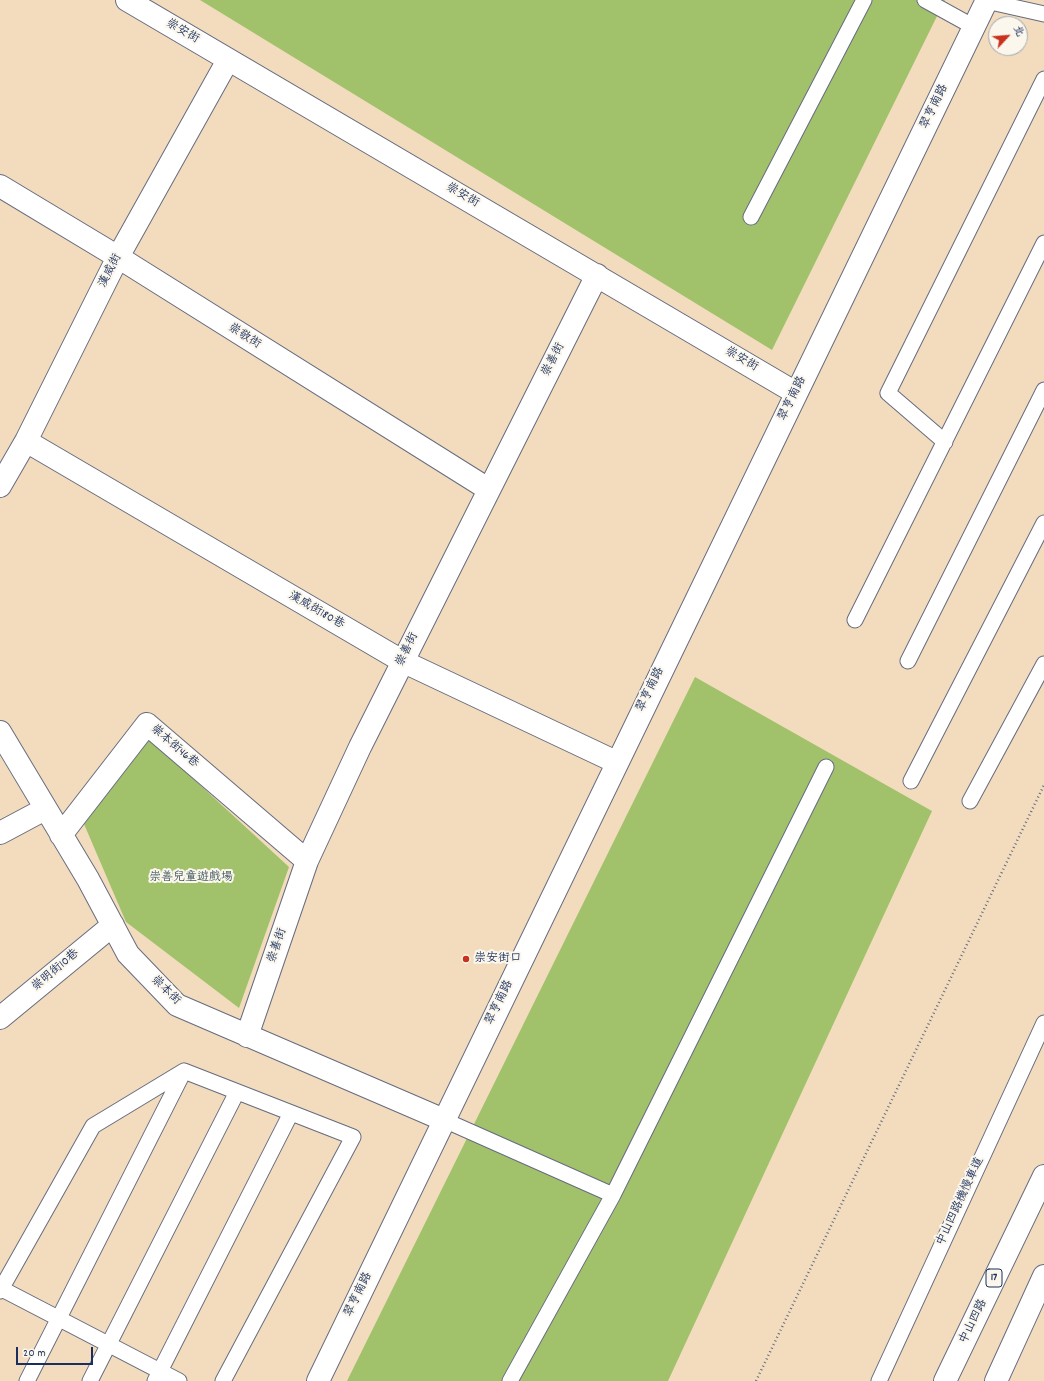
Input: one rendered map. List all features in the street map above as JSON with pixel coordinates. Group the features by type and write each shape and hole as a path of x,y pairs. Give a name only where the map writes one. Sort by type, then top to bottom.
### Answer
{"street":[{"name":"崇安街","path":"127,0 796,392"},
{"name":"翠亨南路","path":"318,1381 616,762 986,1"},
{"name":"漢威街","path":"0,486 26,441 118,257 228,60"},
{"name":"崇敬街","path":"0,186 118,257 488,489"},
{"name":"崇善街","path":"247,1036 307,861 402,661 597,275"},
{"name":"漢威街180巷","path":"26,441 402,661 616,762"},
{"name":"崇本街46巷","path":"61,835 147,724 307,861"},
{"name":"崇本街","path":"0,732 61,835 128,954 177,1005 444,1120"},
{"path":"0,833 45,809"},
{"name":"崇明街10巷","path":"0,1018 112,925"},
{"name":"中山四路","path":"945,1381 1044,1176"},
{"path":"996,1381 1044,1276"}],"lane":[{"path":"751,217 864,0"},
{"path":"925,0 974,27"},
{"path":"986,1 1044,14"},
{"path":"945,442 888,393 1044,79"},
{"path":"855,620 1044,243"},
{"path":"908,661 1044,390"},
{"path":"911,781 1044,523"},
{"path":"970,801 1044,664"},
{"path":"510,1381 613,1195 826,768"},
{"name":"中山四路機慢車道","path":"879,1381 1044,1023"},
{"path":"184,1071 353,1137 223,1381"},
{"path":"178,1381 158,1376 108,1344 1,1290 93,1126 184,1071"},
{"path":"27,1381 184,1071"},
{"path":"90,1381 237,1092"},
{"path":"158,1376 291,1113"},
{"path":"444,1120 613,1195"}],"path":[{"path":"756,1381 1044,785"}],"green space":[{"path":"200,0 945,0 772,350"},
{"path":"695,677 932,811 668,1381 347,1381"},
{"name":"崇善兒童遊戲場","path":"150,739 289,867 239,1008 126,922 84,824"}],"place":[{"name":"崇安街口","path":"466,959"}]}
